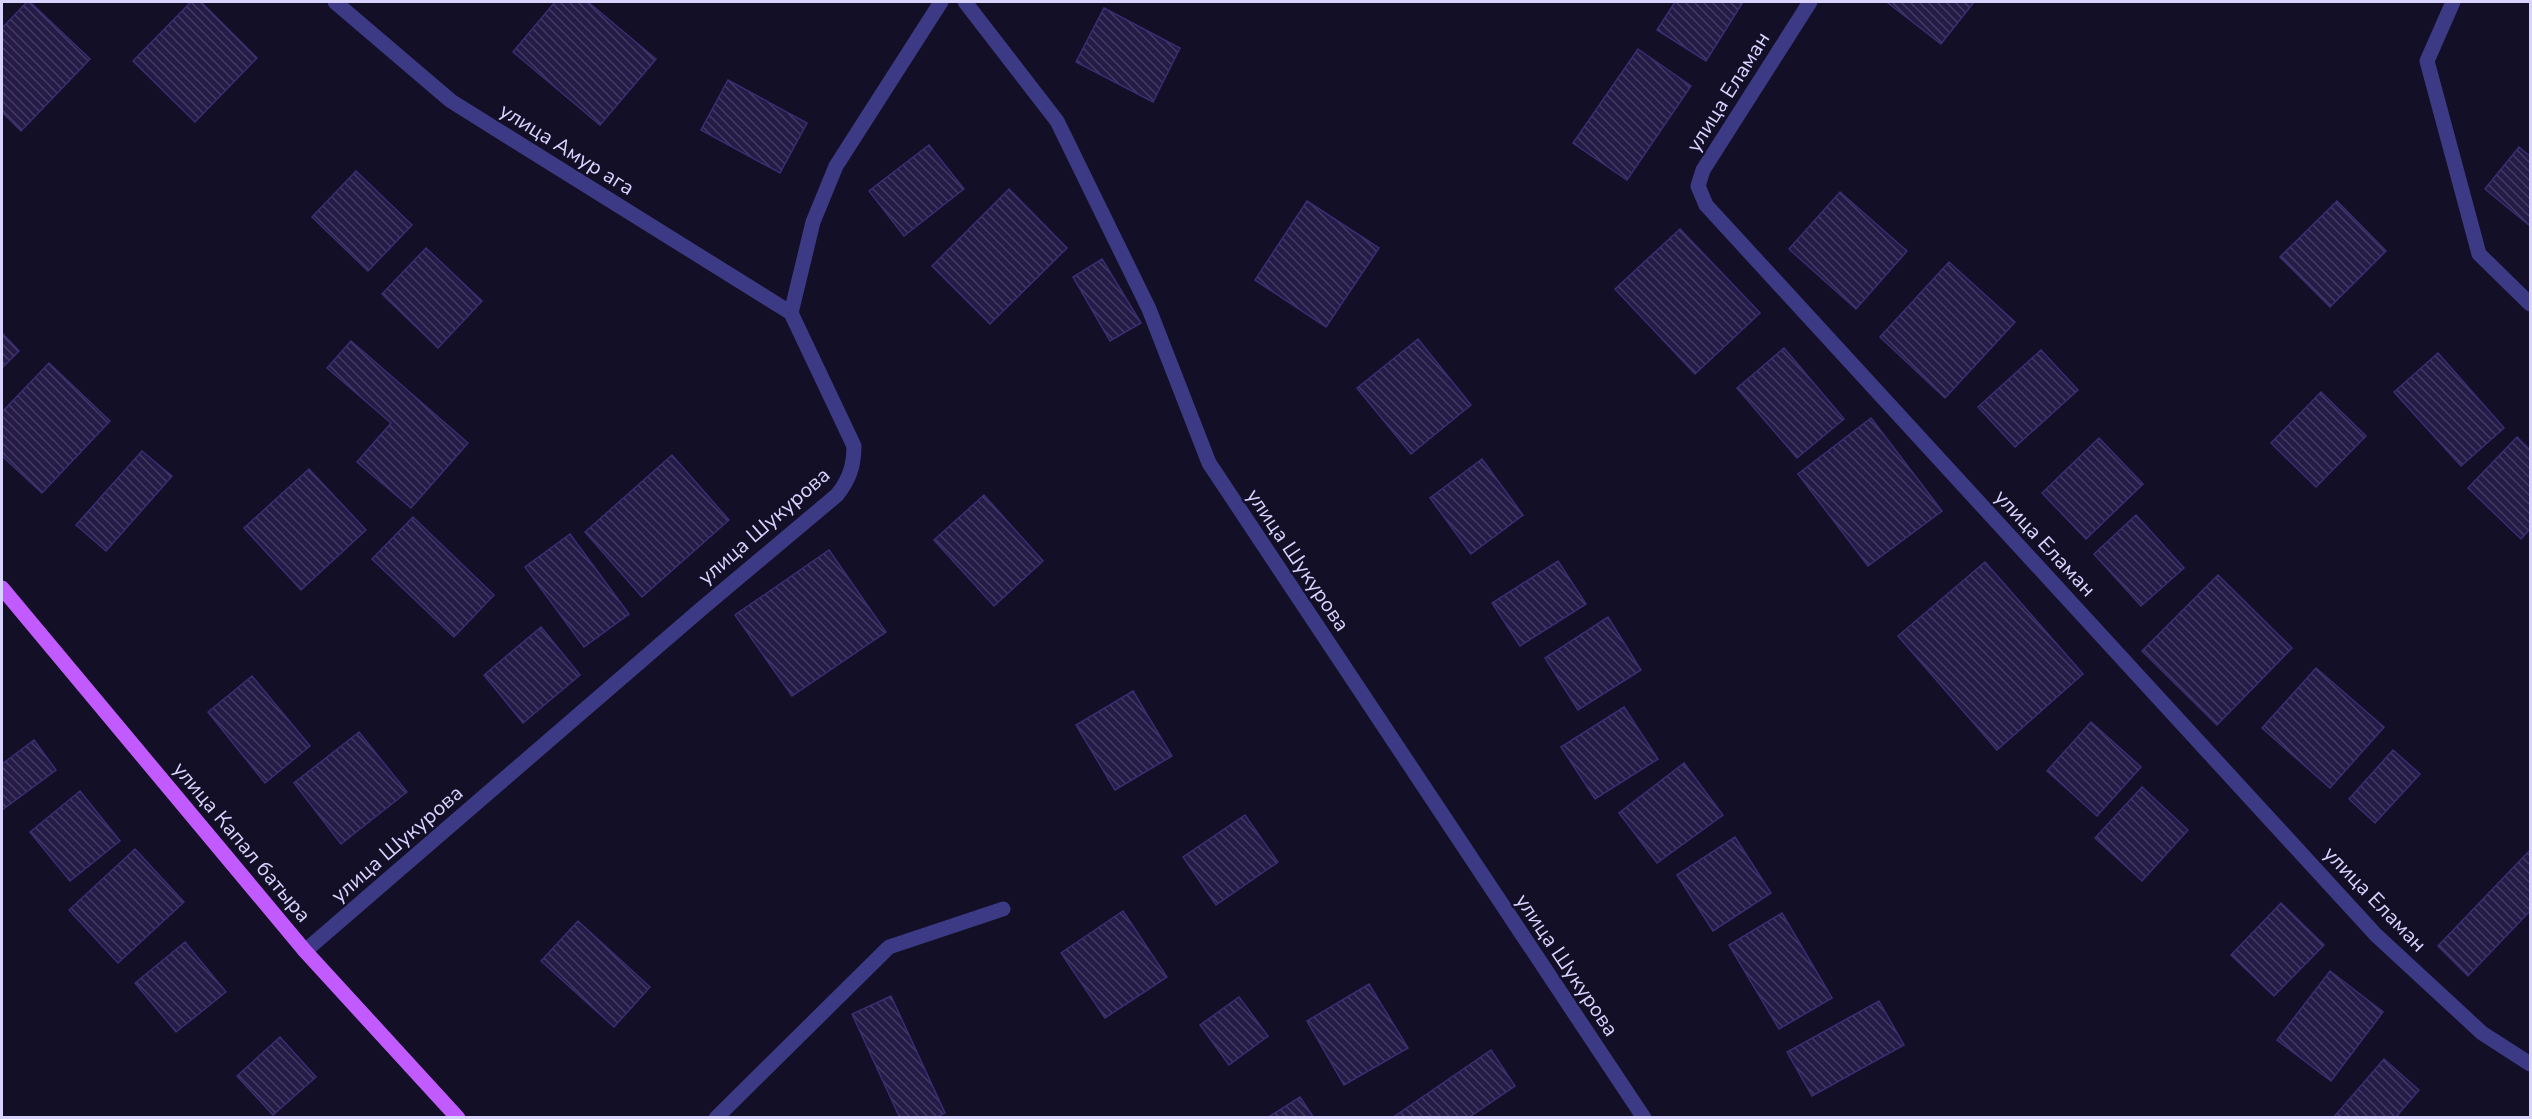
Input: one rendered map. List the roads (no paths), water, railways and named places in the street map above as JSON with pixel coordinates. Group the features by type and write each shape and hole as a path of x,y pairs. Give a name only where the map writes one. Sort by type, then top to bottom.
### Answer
{"main road":[{"name":"улица Капал батыра","path":"2,588 305,951 458,1118"}],"street":[{"name":"улица Амур ага","path":"335,2 452,101 790,313"},
{"path":"790,313 813,222 836,166 941,2"},
{"name":"улица Шукурова","path":"965,2 1057,121 1149,309 1209,463 1644,1118"},
{"name":"улица Еламан","path":"1810,2 1703,170 1698,186 1706,205 2376,935 2482,1033 2530,1064"},
{"path":"2453,2 2427,61 2479,254 2530,304"},
{"name":"улица Шукурова","path":"305,951 700,610 837,495 849,480 854,460 854,446 790,313"},
{"path":"716,1118 889,947 1003,909"}]}
